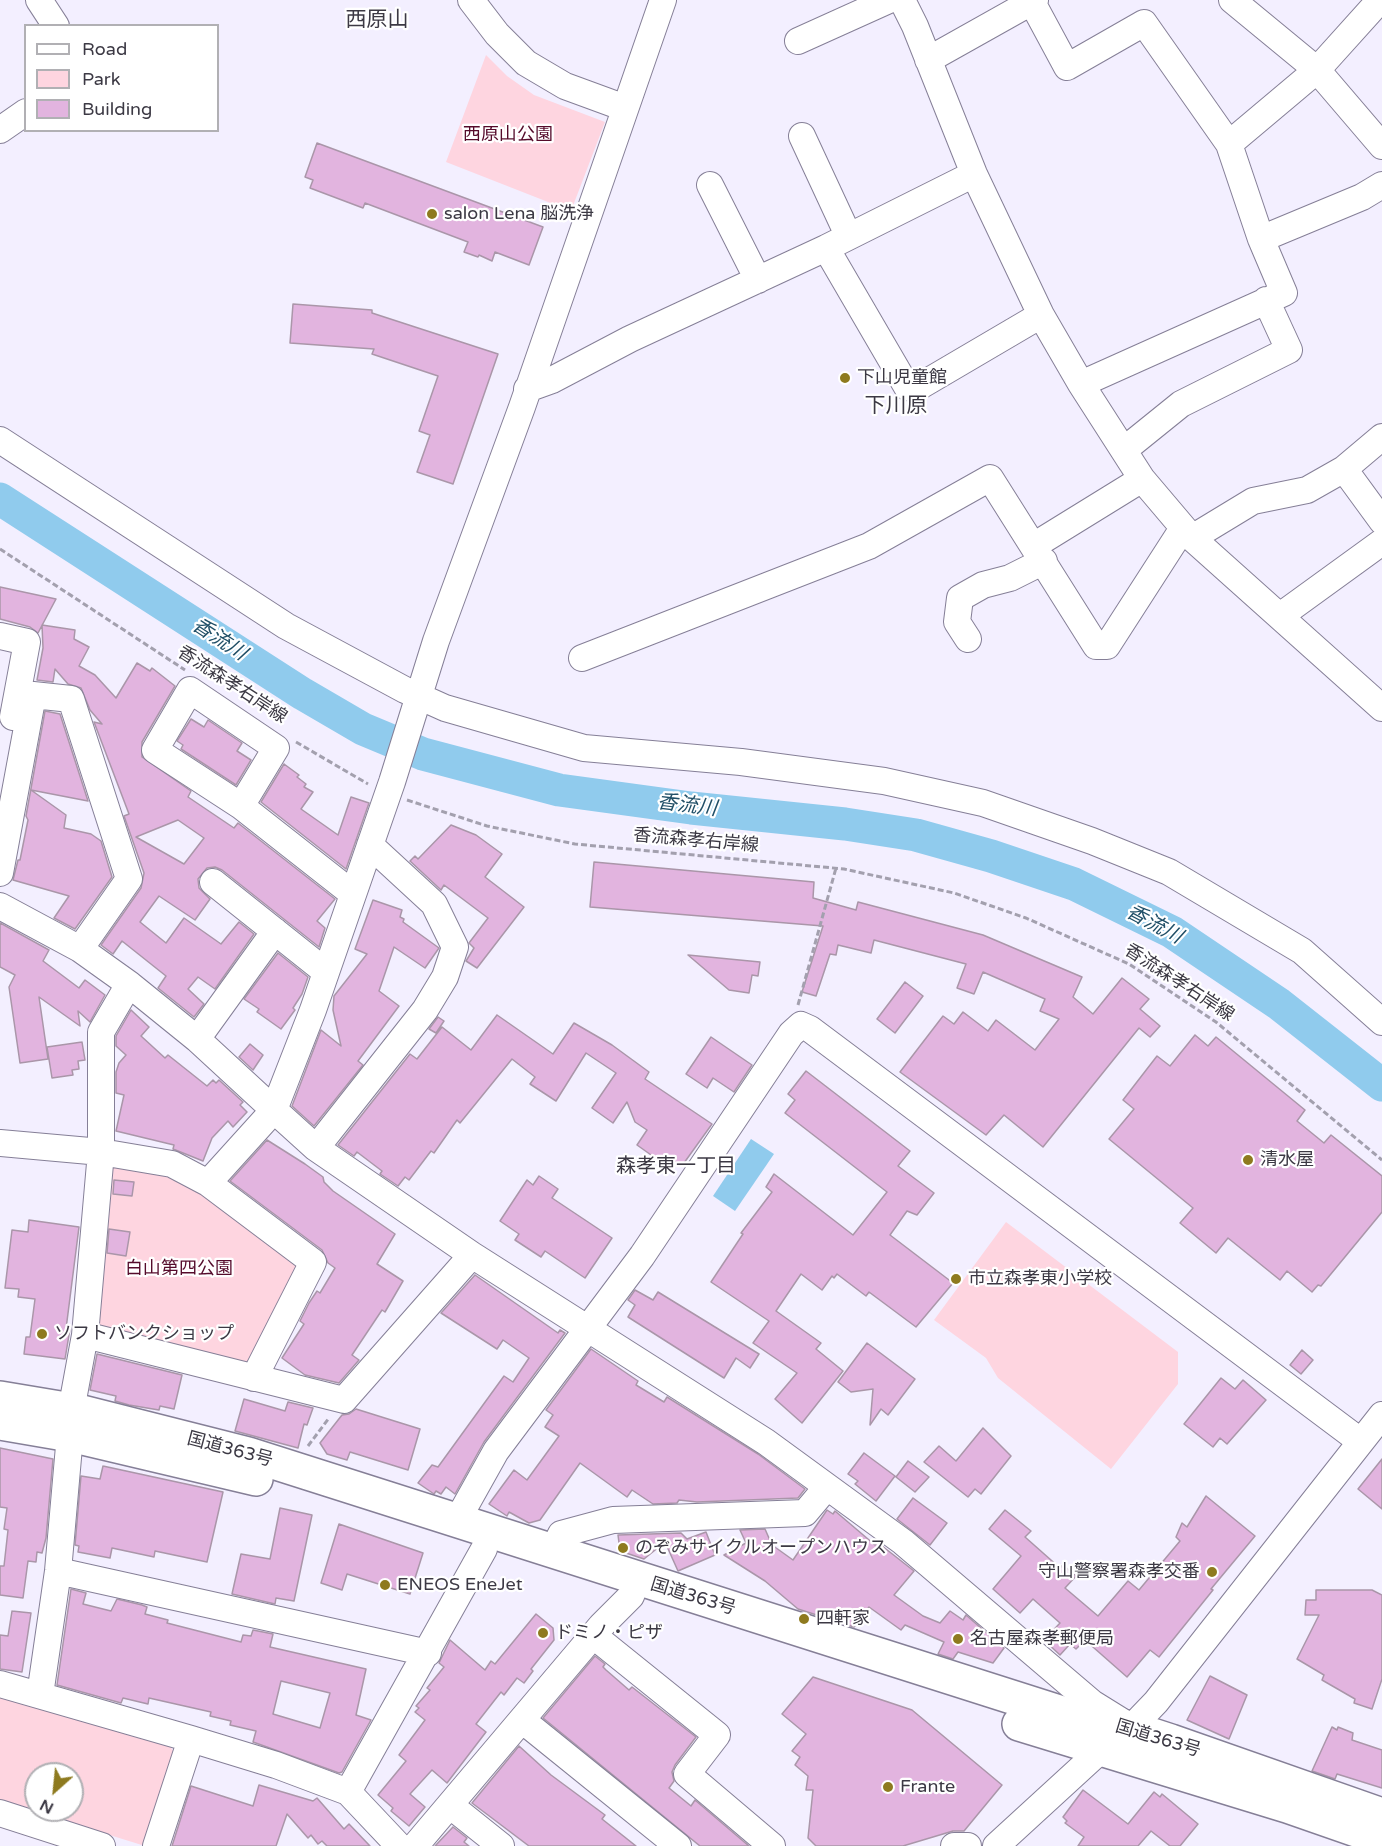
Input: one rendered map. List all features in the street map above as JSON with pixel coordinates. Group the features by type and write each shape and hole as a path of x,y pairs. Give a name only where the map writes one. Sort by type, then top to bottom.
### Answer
{"highway":[{"name":"国道363号","path":"0,1398 78,1411 248,1454 552,1552 634,1588 1034,1729 1103,1748 1382,1839"},
{"name":"国道363号","path":"0,1424 70,1435 290,1486 484,1549 634,1588 1062,1713 1131,1728 1382,1815"}],"street":[{"path":"39,0 55,24"},
{"path":"471,0 497,33 526,63 564,86 625,108"},
{"path":"208,1183 274,1110 326,972 390,788 417,700 663,0"},
{"path":"798,41 889,0"},
{"path":"902,0 974,174 1041,315 1081,384 1142,479 1188,533 1382,708"},
{"path":"1232,0 1317,70 1382,146"},
{"path":"1229,144 1317,70 1380,0"},
{"path":"928,60 1034,1 1067,67 1144,23 1229,144 1261,239 1284,293 1081,384"},
{"path":"0,130 24,113"},
{"path":"802,136 848,235"},
{"path":"527,389 552,380 630,339 826,248 974,174"},
{"path":"710,185 758,280"},
{"path":"1261,239 1362,197 1382,185"},
{"path":"826,248 907,387 915,389 1041,315"},
{"path":"1124,450 1181,404 1289,350 1266,300"},
{"path":"582,658 869,546 990,478 1096,646 1107,646 1188,533 1253,501 1307,490 1344,469 1382,437"},
{"path":"0,440 286,626 417,700 585,748 741,762 884,781 983,802 1169,872 1302,951 1382,1022"},
{"path":"1344,469 1382,521"},
{"path":"968,639 957,622 960,598 983,585 1010,578 1039,553 1142,479"},
{"path":"1280,616 1382,542"},
{"path":"0,636 27,642 0,788"},
{"path":"241,806 276,748 190,690 155,750 241,806 353,894"},
{"path":"0,873 33,695 71,699 129,879 80,949"},
{"path":"316,1148 425,1010 445,977 455,947 434,904 370,845"},
{"path":"213,882 326,972"},
{"path":"0,906 80,949 129,984 197,1039 316,1148 472,1255 766,1442 903,1542 1092,1703 1131,1728"},
{"path":"197,1039 275,931"},
{"path":"73,1400 85,1335 102,1152 101,1032 129,984"},
{"path":"1382,996 1374,1001 1382,1008"},
{"path":"463,1510 496,1452 642,1256 791,1034 801,1025 810,1029 1360,1441"},
{"path":"0,1143 102,1152 172,1164 208,1183 314,1262 254,1377"},
{"path":"85,1335 344,1400 472,1255"},
{"path":"996,1846 1103,1748 1131,1728 1156,1702 1382,1415"},
{"path":"40,1695 58,1571 70,1435"},
{"path":"552,1552 561,1534 613,1520 805,1513 826,1488"},
{"path":"348,1792 428,1653 484,1549"},
{"path":"58,1571 428,1653"},
{"path":"415,1846 634,1588"},
{"path":"594,1636 717,1735 687,1774 772,1846"},
{"path":"0,1684 276,1765 348,1792 399,1846"},
{"path":"522,1720 678,1846"},
{"path":"156,1846 191,1739"},
{"path":"451,1806 501,1846"},
{"path":"0,1813 31,1835 102,1846"},
{"path":"954,1846 968,1846"}],"path":[{"name":"香流森孝右岸線","path":"0,549 187,671"},
{"name":"香流森孝右岸線","path":"291,739 355,778 390,788 488,826 575,844 836,868 954,893 1026,918 1129,964 1216,1022 1382,1160"},
{"path":"801,1025 798,1003 836,868"},
{"path":"306,1449 344,1400"}],"green space":[{"name":"西原山公園","path":"486,55 507,76 534,95 605,122 571,211 446,162"},
{"name":"白山第四公園","path":"103,1153 162,1163 313,1262 255,1377 86,1335"},
{"path":"1006,1222 1178,1352 1178,1384 1111,1469 998,1378 986,1358 934,1320"},
{"path":"0,1697 170,1746 177,1757 145,1846 68,1822 84,1822 84,1762 24,1762 24,1808 0,1801"}],"water":[{"path":"751,1139 774,1154 735,1211 713,1196"}],"building":[{"path":"317,143 543,227 529,265 495,252 492,261 479,255 478,257 464,252 468,242 365,203 363,208 310,188 313,180 305,177"},
{"path":"293,304 372,310 372,313 498,354 453,484 417,472 430,435 419,431 438,376 372,354 374,349 290,343"},
{"path":"0,587 56,599 38,633 30,627 0,619"},
{"path":"42,625 75,630 74,639 89,647 79,666 95,675 116,698 137,663 150,671 152,668 175,686 142,742 142,757 191,791 188,797 234,828 238,823 335,899 317,921 325,928 319,947 222,870 215,867 207,868 198,879 199,888 210,899 195,920 159,896 140,922 166,943 184,918 221,944 239,922 254,934 215,989 198,977 188,989 204,1004 194,1017 158,988 166,976 122,941 113,954 101,945 141,888 144,873 124,816 129,814 94,722 102,724 90,710 81,688 68,684 55,669 53,682 37,680 43,648","holes":["178,820 204,838 184,864 136,837"]},
{"path":"45,711 60,714 88,801 31,790 66,815 64,828 91,834 101,841 112,877 75,929 54,918 69,896 13,880 18,860 20,860 28,820 26,816"},
{"path":"191,719 204,727 208,720 242,743 237,751 251,760 236,785 181,749 183,745 177,741"},
{"path":"284,764 299,775 297,777 306,784 304,787 313,792 301,809 338,835 351,797 369,803 346,869 261,802"},
{"path":"451,825 476,835 502,854 485,877 524,907 477,968 466,961 474,948 469,943 488,918 444,885 441,890 410,861 415,856 418,859"},
{"path":"594,862 814,882 813,898 856,910 858,902 983,935 1082,977 1073,997 1093,1014 1122,978 1149,999 1140,1009 1160,1026 1150,1037 1139,1028 1043,1147 1004,1115 986,1135 900,1072 943,1016 954,1024 963,1012 988,1031 996,1020 1035,1050 1059,1019 1040,1011 1045,999 983,972 974,994 957,988 966,964 874,940 871,953 838,945 836,955 830,954 816,996 802,992 823,926 590,907"},
{"path":"373,900 402,910 400,917 404,919 403,922 439,948 425,968 394,947 379,991 399,1006 358,1061 363,1065 314,1126 292,1106 321,1030 341,1046 333,1010 334,996 367,954 355,949"},
{"path":"0,923 49,950 43,961 79,988 85,980 105,995 90,1022 78,1011 80,1026 39,997 48,1059 20,1063 9,987 15,975 0,967"},
{"path":"278,953 308,977 302,994 293,1008 295,1010 281,1029 257,1012 259,1009 244,999"},
{"path":"688,955 760,962 758,976 752,975 749,993 729,990"},
{"path":"905,982 923,996 895,1033 877,1019"},
{"path":"131,1010 149,1027 141,1036 165,1058 168,1055 207,1086 213,1080 216,1083 219,1080 243,1102 240,1105 247,1112 233,1127 228,1121 212,1138 203,1161 173,1149 174,1145 116,1131 124,1095 116,1093 116,1072 119,1063 126,1055 116,1046 116,1036"},
{"path":"497,1015 553,1054 574,1023 612,1045 649,1072 645,1079 712,1124 684,1163 668,1167 637,1145 647,1130 635,1122 627,1102 613,1123 592,1108 616,1073 586,1053 556,1101 530,1084 535,1077 512,1059 460,1123 457,1120 434,1153 431,1151 409,1180 405,1177 398,1186 380,1174 382,1171 357,1152 354,1156 338,1145 410,1054 417,1059 442,1027 471,1050"},
{"path":"438,1017 444,1021 436,1033 429,1029"},
{"name":"清水屋","path":"1195,1035 1208,1046 1216,1037 1305,1110 1297,1121 1324,1143 1331,1135 1382,1176 1382,1212 1321,1286 1318,1285 1312,1292 1287,1271 1280,1280 1228,1238 1216,1253 1180,1223 1193,1208 1109,1139 1134,1109 1123,1100 1157,1056 1170,1066"},
{"path":"711,1037 752,1065 734,1092 713,1078 707,1088 686,1074"},
{"path":"82,1042 85,1060 78,1061 79,1069 72,1070 73,1075 52,1078 47,1047"},
{"path":"250,1044 263,1055 253,1070 239,1057"},
{"path":"806,1071 910,1151 898,1166 934,1193 917,1215 907,1211 890,1235 953,1283 916,1327 869,1292 866,1296 837,1274 834,1278 832,1276 822,1290 801,1274 776,1311 821,1343 816,1349 843,1371 802,1423 775,1399 797,1373 753,1343 769,1321 711,1282 743,1234 741,1233 772,1192 766,1187 774,1174 853,1235 887,1192 785,1113 795,1100 788,1094"},
{"path":"267,1140 323,1177 324,1182 333,1191 395,1234 377,1264 403,1281 385,1312 382,1310 352,1355 359,1360 339,1383 305,1375 282,1358 304,1324 300,1321 309,1303 317,1291 320,1293 335,1268 328,1263 322,1250 230,1181"},
{"path":"539,1176 558,1189 552,1198 612,1238 585,1278 545,1251 541,1257 515,1240 519,1234 500,1221 527,1180 533,1185"},
{"path":"114,1180 134,1182 132,1196 113,1194"},
{"path":"29,1220 79,1227 66,1329 70,1329 65,1359 24,1354 26,1337 30,1337 35,1299 18,1297 19,1289 5,1288 12,1230 28,1232"},
{"path":"109,1229 130,1232 126,1256 107,1253"},
{"path":"475,1275 558,1333 560,1330 565,1333 484,1442 455,1494 446,1487 441,1494 436,1491 434,1494 418,1483 432,1465 438,1467 504,1376 513,1382 529,1358 503,1340 497,1349 441,1313"},
{"path":"635,1290 653,1300 658,1292 759,1354 750,1368 736,1358 724,1378 628,1317 635,1305 628,1300"},
{"path":"867,1343 915,1379 888,1415 881,1409 870,1425 873,1389 851,1392 838,1382"},
{"path":"591,1349 638,1381 636,1385 664,1402 667,1397 758,1454 805,1489 798,1498 697,1502 679,1500 677,1503 653,1504 632,1490 627,1497 580,1463 540,1520 529,1523 509,1512 507,1516 489,1504 514,1470 527,1480 559,1436 545,1427 553,1415 546,1410"},
{"path":"1302,1350 1313,1360 1301,1374 1290,1365"},
{"path":"97,1354 182,1375 174,1409 160,1406 159,1410 129,1405 115,1401 116,1396 90,1390"},
{"path":"1221,1378 1235,1389 1243,1380 1266,1400 1227,1444 1220,1438 1213,1447 1184,1424"},
{"path":"244,1399 285,1411 288,1402 313,1408 307,1425 304,1424 298,1448 235,1431"},
{"path":"356,1409 420,1429 408,1470 350,1452 347,1460 327,1454 320,1443 342,1415 349,1414"},
{"path":"983,1428 1011,1456 981,1494 975,1489 968,1497 924,1462 939,1446 956,1461"},
{"path":"0,1448 53,1459 46,1538 42,1553 37,1552 36,1562 28,1561 23,1598 0,1595 0,1566 4,1566 8,1530 4,1529 7,1508 0,1507"},
{"path":"864,1453 895,1476 876,1501 855,1484 858,1481 848,1474"},
{"path":"1382,1459 1382,1509 1358,1489"},
{"path":"908,1461 929,1477 915,1492 896,1477"},
{"path":"103,1466 223,1492 207,1562 155,1551 154,1557 112,1548 110,1558 78,1552 79,1546 75,1545 81,1476 100,1479"},
{"path":"1206,1496 1255,1536 1159,1657 1150,1650 1127,1677 1085,1640 1076,1649 1070,1644 1060,1655 1044,1640 1060,1623 1033,1599 1020,1613 993,1589 1021,1556 989,1529 1005,1510 1031,1531 1025,1537 1060,1568 1063,1565 1076,1576 1065,1588 1098,1616 1128,1581 1139,1590 1180,1541 1176,1537 1182,1523 1187,1527"},
{"path":"913,1498 947,1523 930,1545 897,1519"},
{"path":"280,1508 312,1515 294,1601 276,1598 275,1604 232,1594 241,1554 270,1559"},
{"path":"827,1510 833,1514 835,1511 875,1545 877,1542 914,1571 894,1595 923,1616 940,1623 950,1611 963,1620 966,1615 1004,1648 993,1663 958,1652 953,1659 938,1654 944,1642 905,1625 901,1630 869,1607 854,1627 798,1609 765,1581 724,1555 746,1543 740,1530 765,1529 772,1545 793,1560"},
{"path":"339,1524 423,1553 410,1594 347,1574 342,1590 321,1583"},
{"path":"706,1532 715,1555 678,1571 665,1542 644,1559 620,1551 618,1535 681,1533 687,1539"},
{"path":"71,1589 86,1593 83,1604 111,1611 117,1599 142,1605 147,1607 145,1614 168,1620 167,1623 241,1642 243,1635 251,1636 253,1630 273,1634 270,1647 366,1669 356,1715 371,1720 342,1772 339,1773 253,1742 256,1731 230,1725 231,1721 210,1716 211,1712 149,1698 148,1704 123,1698 121,1703 57,1685","holes":["281,1681 330,1693 320,1728 273,1714"]},
{"path":"1316,1590 1372,1590 1382,1595 1382,1679 1372,1709 1354,1703 1355,1699 1322,1680 1324,1675 1297,1659 1319,1615 1305,1615 1306,1600 1316,1600"},
{"path":"12,1611 31,1613 22,1672 0,1669 0,1635 8,1636"},
{"path":"536,1614 553,1628 554,1640 531,1669 533,1671 524,1683 517,1678 504,1695 501,1692 476,1724 486,1732 447,1783 432,1770 410,1794 425,1807 409,1826 391,1811 393,1808 378,1795 406,1761 399,1755 425,1720 415,1712 419,1708 416,1706 430,1690 427,1688 444,1667 439,1663 450,1640 485,1670 491,1661 495,1664"},
{"path":"595,1656 605,1664 603,1667 629,1690 632,1687 696,1737 675,1765 672,1772 674,1781 669,1788 691,1806 695,1800 749,1846 700,1846 543,1718"},
{"path":"1210,1676 1247,1695 1229,1739 1187,1720"},
{"path":"813,1677 912,1710 1002,1785 964,1831 953,1831 903,1846 816,1846 808,1838 813,1790 806,1790 808,1776 795,1765 800,1757 792,1751 806,1734 782,1714"},
{"path":"1332,1727 1353,1733 1352,1740 1382,1750 1382,1788 1337,1774 1335,1779 1312,1771"},
{"path":"519,1746 551,1775 605,1815 602,1819 636,1846 529,1846 472,1803"},
{"path":"259,1785 313,1801 317,1798 344,1829 349,1824 370,1846 327,1846 322,1841 318,1844 311,1835 308,1838 287,1814 276,1846 172,1846 191,1786 253,1806"},
{"path":"1083,1790 1128,1824 1154,1792 1160,1797 1162,1794 1198,1824 1180,1846 1170,1846 1151,1831 1138,1846 1078,1846 1084,1837 1065,1823 1067,1821 1063,1817"},
{"path":"453,1827 467,1838 464,1842 469,1846 435,1846"}],"waterway":[{"name":"香流川","path":"0,499 303,694 363,729 423,754 559,790 691,808 845,824 916,835 991,856 1074,884 1172,932 1279,1004 1382,1085"}],"place":[{"name":"salon Lena 脳洗浄","path":"432,214"},
{"name":"下山児童館","path":"845,378"},
{"name":"清水屋","path":"1248,1160"},
{"name":"市立森孝東小学校","path":"956,1279"},
{"name":"ソフトバンクショップ","path":"42,1334"},
{"name":"のぞみサイクルオープンハウス","path":"623,1548"},
{"name":"守山警察署森孝交番","path":"1212,1572"},
{"name":"ENEOS EneJet","path":"385,1585"},
{"name":"四軒家","path":"804,1619"},
{"name":"ドミノ・ピザ","path":"543,1633"},
{"name":"名古屋森孝郵便局","path":"958,1639"},
{"name":"Frante","path":"888,1787"}],"district":[{"name":"西原山","path":"377,20"},
{"name":"下川原","path":"896,406"},
{"name":"森孝東一丁目","path":"676,1167"}]}
